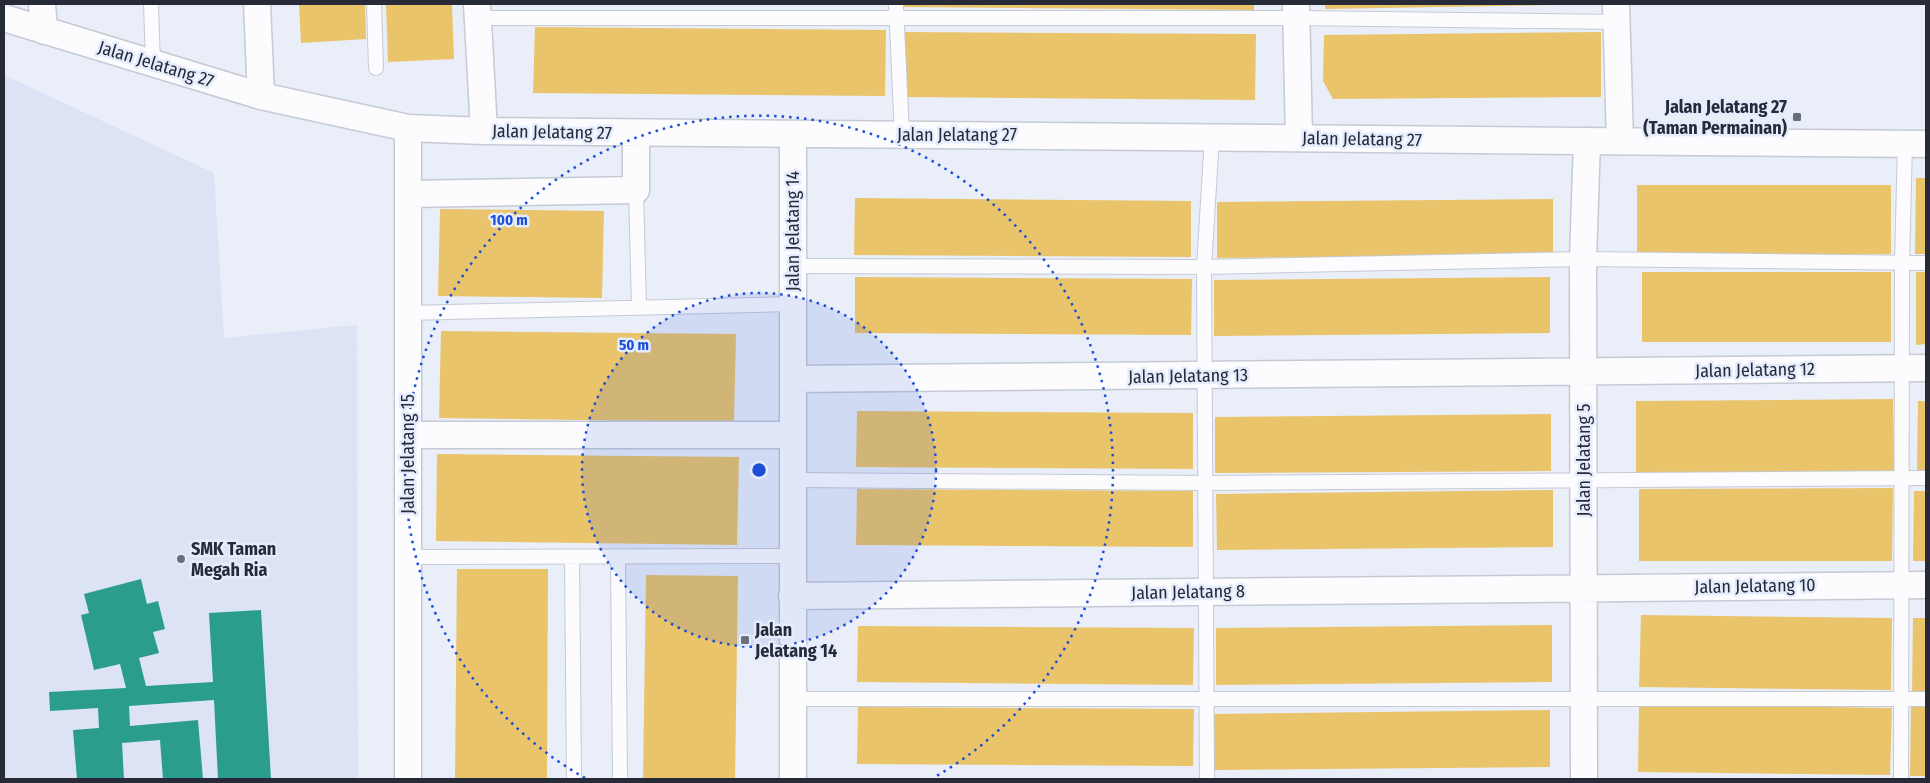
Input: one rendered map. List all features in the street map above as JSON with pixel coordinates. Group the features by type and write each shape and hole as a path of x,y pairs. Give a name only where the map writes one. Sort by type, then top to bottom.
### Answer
{"street":[{"path":"42,4 44,31"},
{"path":"257,4 261,96"},
{"path":"477,11 484,131"},
{"path":"1296,11 1299,138"},
{"path":"1616,13 1620,141"},
{"name":"Jalan Jelatang 27","path":"4,18 261,96 408,128 484,131 1916,144"},
{"name":"Jalan Jelatang 15","path":"408,128 408,779"},
{"path":"408,194 636,190 636,132"},
{"name":"Jalan Jelatang 14","path":"792,134 792,779"},
{"name":"Jalan Jelatang 5","path":"1584,779 1583,260 1587,141"},
{"name":"Jalan Jelatang 12","path":"1584,372 1915,368"},
{"name":"Jalan Jelatang 13","path":"793,379 1584,372"},
{"path":"408,435 792,435"},
{"name":"Jalan Jelatang 10","path":"1584,588 1926,584"},
{"name":"Jalan Jelatang 8","path":"792,596 1584,588"}],"lane":[{"path":"151,4 153,64"},
{"path":"374,4 376,68"},
{"path":"896,4 902,135"},
{"path":"477,11 897,19 1296,11 1616,13"},
{"path":"1207,779 1204,267 1212,137"},
{"path":"1901,779 1902,478 1915,368 1902,263 1916,144"},
{"path":"636,190 639,308"},
{"path":"793,266 1204,267 1583,260 1926,263"},
{"path":"408,313 792,304"},
{"path":"792,480 1206,483 1584,482 1926,478"},
{"path":"408,557 792,556"},
{"path":"572,557 574,779"},
{"path":"618,557 620,779"},
{"path":"793,699 1926,699"}],"shaded area":[{"name":"SMK Taman Megah Ria","path":"4,75 214,173 224,338 357,325 358,779 4,779"}],"building: Homes":[{"path":"299,4 365,4 366,39 301,43"},
{"path":"386,4 452,4 454,59 388,62"},
{"path":"902,4 1254,4 1254,10 902,7"},
{"path":"1325,4 1559,4 1559,5 1325,9"},
{"path":"535,27 886,30 885,96 533,93"},
{"path":"904,32 1256,34 1255,100 903,97"},
{"path":"1601,32 1601,97 1333,99 1323,81 1324,35"},
{"path":"1916,178 1926,178 1926,254 1915,254"},
{"path":"1637,185 1891,185 1891,254 1637,256"},
{"path":"855,198 1191,201 1191,257 854,255"},
{"path":"1553,199 1553,255 1217,258 1217,202"},
{"path":"440,209 604,211 602,298 438,296"},
{"path":"1642,272 1891,272 1891,342 1642,342"},
{"path":"1916,272 1926,272 1926,344 1916,345"},
{"path":"855,277 1192,279 1191,335 855,333"},
{"path":"1550,277 1550,333 1214,336 1214,280"},
{"path":"441,331 736,334 734,422 439,418"},
{"path":"1893,399 1894,471 1636,474 1636,401"},
{"path":"1918,401 1926,401 1926,472 1917,472"},
{"path":"857,411 1193,413 1193,469 856,467"},
{"path":"1551,414 1551,471 1215,473 1215,417"},
{"path":"437,454 739,457 737,545 436,541"},
{"path":"1893,488 1892,561 1639,561 1639,489"},
{"path":"857,489 1193,491 1193,547 856,545"},
{"path":"1553,490 1553,547 1217,550 1216,494"},
{"path":"1914,491 1926,491 1926,561 1913,561"},
{"path":"457,569 548,569 547,779 455,779"},
{"path":"646,575 738,576 735,779 643,779"},
{"path":"1641,615 1892,618 1891,690 1639,687"},
{"path":"1913,618 1926,618 1926,693 1912,693"},
{"path":"1552,625 1552,682 1216,685 1216,628"},
{"path":"858,626 1194,628 1193,685 857,682"},
{"path":"1639,704 1892,708 1890,775 1638,772"},
{"path":"1911,704 1926,704 1926,776 1910,776"},
{"path":"858,707 1194,709 1193,766 857,764"},
{"path":"1550,710 1550,767 1214,770 1213,714"}],"building: Schools":[{"path":"141,579 147,604 158,601 165,629 153,632 159,653 139,658 146,686 213,682 209,613 261,610 271,779 218,779 214,700 129,706 130,726 198,720 203,779 163,779 160,740 122,743 124,779 77,779 73,730 99,728 98,708 50,711 49,692 126,688 120,664 94,670 81,615 89,613 84,594"}],"place":[{"name":"Jalan Jelatang 27 (Taman Permainan)","path":"1797,117"},
{"name":"SMK Taman Megah Ria","path":"181,559"},
{"name":"Jalan Jelatang 14","path":"745,640"}]}
